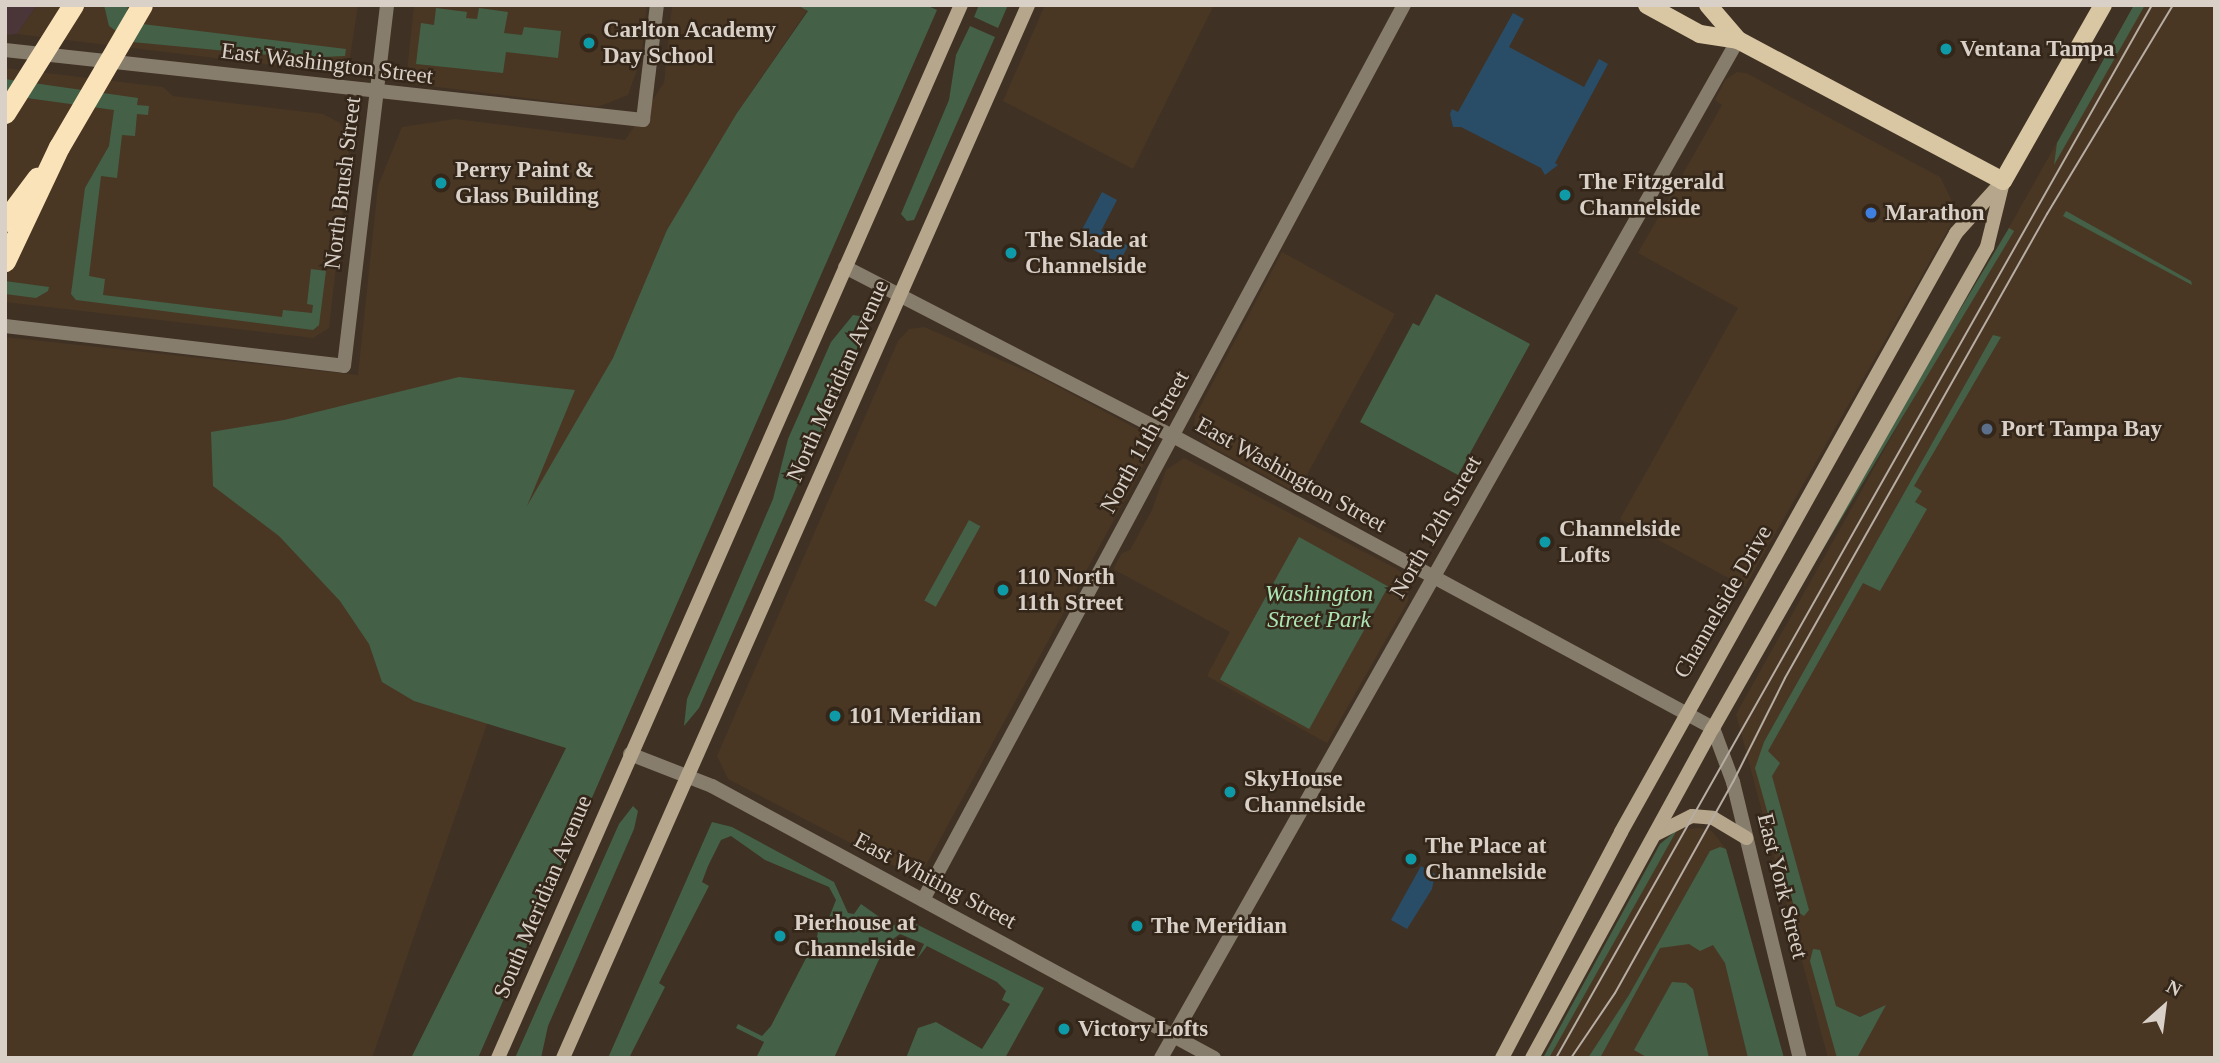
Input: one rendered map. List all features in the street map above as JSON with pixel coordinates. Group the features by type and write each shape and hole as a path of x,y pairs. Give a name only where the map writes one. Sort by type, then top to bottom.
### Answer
{"highway":[{"path":"5,113 73,5"},
{"path":"5,261 59,148 142,5"},
{"path":"5,221 59,148"}],"main road":[{"name":"North Meridian Avenue","path":"630,754 961,5"},
{"name":"North Meridian Avenue","path":"688,774 1028,5"},
{"path":"1647,5 1700,34 1738,40 2003,181"},
{"path":"1708,5 1738,40"},
{"name":"Channelside Drive","path":"1502,1058 1688,714 1956,233 2003,181 2103,5"},
{"name":"Channelside Drive","path":"1531,1058 1713,728 1987,247 2003,181"},
{"name":"South Meridian Avenue","path":"498,1058 630,754"},
{"path":"563,1058 688,774"},
{"path":"1652,837 1692,816 1713,818 1746,838"}],"street":[{"name":"North Brush Street","path":"5,326 344,366 387,5"},
{"name":"East Washington Street","path":"5,50 377,93 643,120 657,5"},
{"name":"North 11th Street","path":"923,900 1175,437 1404,5"},
{"name":"North 12th Street","path":"1161,1058 1738,40"},
{"name":"East Washington Street","path":"845,267 1175,437 1713,728"},
{"name":"East York Street","path":"1713,728 1725,756 1800,1058"},
{"name":"East Whiting Street","path":"630,754 688,774 1214,1058"}],"shaded area":[{"path":"5,5 37,5 17,34 5,35"},
{"path":"37,5 358,5 349,64 289,67 17,34"},
{"path":"414,5 647,5 641,59 628,95 598,107 413,84 407,72"},
{"path":"672,5 811,5 737,113 613,358 372,1058 5,1058 5,337 358,375 378,186 402,127 455,119 625,140 664,83"},
{"path":"1045,5 1214,5 1133,169 1003,101"},
{"path":"2134,5 2215,5 2215,1058 1828,1058 1736,714"},
{"path":"5,68 163,87 173,96 323,114 340,123 350,143 329,328 313,338 5,302"},
{"path":"1737,72 1746,73 1940,177 1954,205 1950,226 1745,587 1620,519 1738,308 1638,253 1722,105 1715,100 1725,80"},
{"path":"1282,252 1395,314 1297,493 1210,446 1194,427 1195,416"},
{"path":"924,327 1038,376 1141,431 1152,450 930,858 924,868 908,873 728,779 717,756 898,341 909,329"},
{"path":"1184,458 1397,569 1409,580 1408,601 1327,743 1207,676 1230,632 1113,569 1122,553 1130,550 1152,510 1166,470"},
{"path":"1700,828 1712,831 1726,849 1784,1058 1543,1058 1660,844 1677,830"}],"green space":[{"path":"104,5 128,5 126,22 346,49 345,56 300,58 132,42 109,26"},
{"path":"797,5 926,5 937,10 478,1058 411,1058 566,748 414,701 382,682 369,644 340,601 279,536 213,486 211,432 284,420 459,377 575,390 527,506 613,358 667,230 737,113 808,11"},
{"path":"979,5 1008,5 998,28 974,17"},
{"path":"2134,5 2145,5 2054,165 2057,143"},
{"path":"436,8 467,12 466,18 477,19 479,8 508,12 504,33 522,35 524,27 561,31 558,58 506,52 503,73 416,64 421,23 434,25"},
{"path":"970,26 995,37 914,220 907,221 901,214 949,100 956,55"},
{"path":"5,79 138,98 137,105 149,106 148,115 137,114 135,136 122,135 117,178 101,176 89,276 105,279 103,295 282,317 283,310 312,313 313,305 307,304 311,269 326,271 319,325 313,330 76,300 71,294 85,188 109,146 114,110 5,95"},
{"path":"2066,211 2191,281 2192,285 2063,216"},
{"path":"2009,228 2014,231 1734,697 1729,693"},
{"path":"5,281 49,287 48,291 36,298 5,294"},
{"path":"1436,294 1530,344 1458,475 1360,422 1413,323 1419,326"},
{"path":"853,315 860,316 857,351 699,708 684,726 687,699 773,499 788,439 831,342"},
{"path":"1993,335 2001,337 1914,486 1922,491 1915,502 1927,509 1880,591 1863,583 1768,751 1780,763 1772,776 1809,910 1804,916 1795,910 1755,768 1764,742"},
{"path":"969,520 980,526 936,607 924,600"},
{"name":"Washington Street Park","path":"1299,537 1388,586 1309,729 1220,680"},
{"path":"633,806 638,811 634,829 548,1026 541,1058 515,1058 619,824"},
{"path":"712,822 732,827 834,882 848,913 854,914 861,904 892,926 908,920 1044,988 1005,1058 906,1058 918,1028 936,1022 982,1049 1010,1004 1002,1000 1006,991 997,982 927,946 917,959 924,944 900,934 886,944 834,1058 756,1058 764,1042 736,1028 738,1024 762,1036 771,1026 817,937 819,926 811,921 826,925 836,900 829,887 765,860 731,836 721,840 708,866 702,882 709,886 659,983 665,987 629,1058 608,1058"},
{"path":"1677,830 1549,1058 1543,1058 1660,844"},
{"path":"1720,847 1726,849 1784,1058 1748,1058 1725,963 1713,945 1700,951 1689,944 1660,948 1600,1058 1588,1058 1629,995 1710,851"},
{"path":"1813,949 1820,950 1836,1006 1860,1017 1886,1005 1857,1058 1837,1058 1810,961"},
{"path":"1672,982 1686,983 1693,989 1709,1058 1648,1058 1634,1050"}],"water":[{"path":"1513,13 1524,19 1509,47 1584,87 1599,59 1608,64 1555,163 1558,165 1545,175 1541,168 1461,127 1453,127 1450,114 1452,109 1458,112"},
{"path":"1102,192 1117,200 1101,231 1128,246 1119,263 1076,241"},
{"path":"1421,866 1435,874 1432,889 1407,929 1391,920"}],"tram line":[{"path":"1556,1058 2152,5"},
{"path":"1571,1058 1615,993 1733,782 1785,678 2047,214 2173,5"}],"place":[{"name":"Carlton Academy Day School","path":"589,43"},
{"name":"Ventana Tampa","path":"1946,49"},
{"name":"Perry Paint & Glass Building","path":"441,183"},
{"name":"The Fitzgerald Channelside","path":"1565,195"},
{"name":"Marathon","path":"1871,213"},
{"name":"The Slade at Channelside","path":"1011,253"},
{"name":"Port Tampa Bay","path":"1987,429"},
{"name":"Channelside Lofts","path":"1545,542"},
{"name":"110 North 11th Street","path":"1003,590"},
{"name":"101 Meridian","path":"835,716"},
{"name":"SkyHouse Channelside","path":"1230,792"},
{"name":"The Place at Channelside","path":"1411,859"},
{"name":"The Meridian","path":"1137,926"},
{"name":"Pierhouse at Channelside","path":"780,936"},
{"name":"Victory Lofts","path":"1064,1029"}]}
